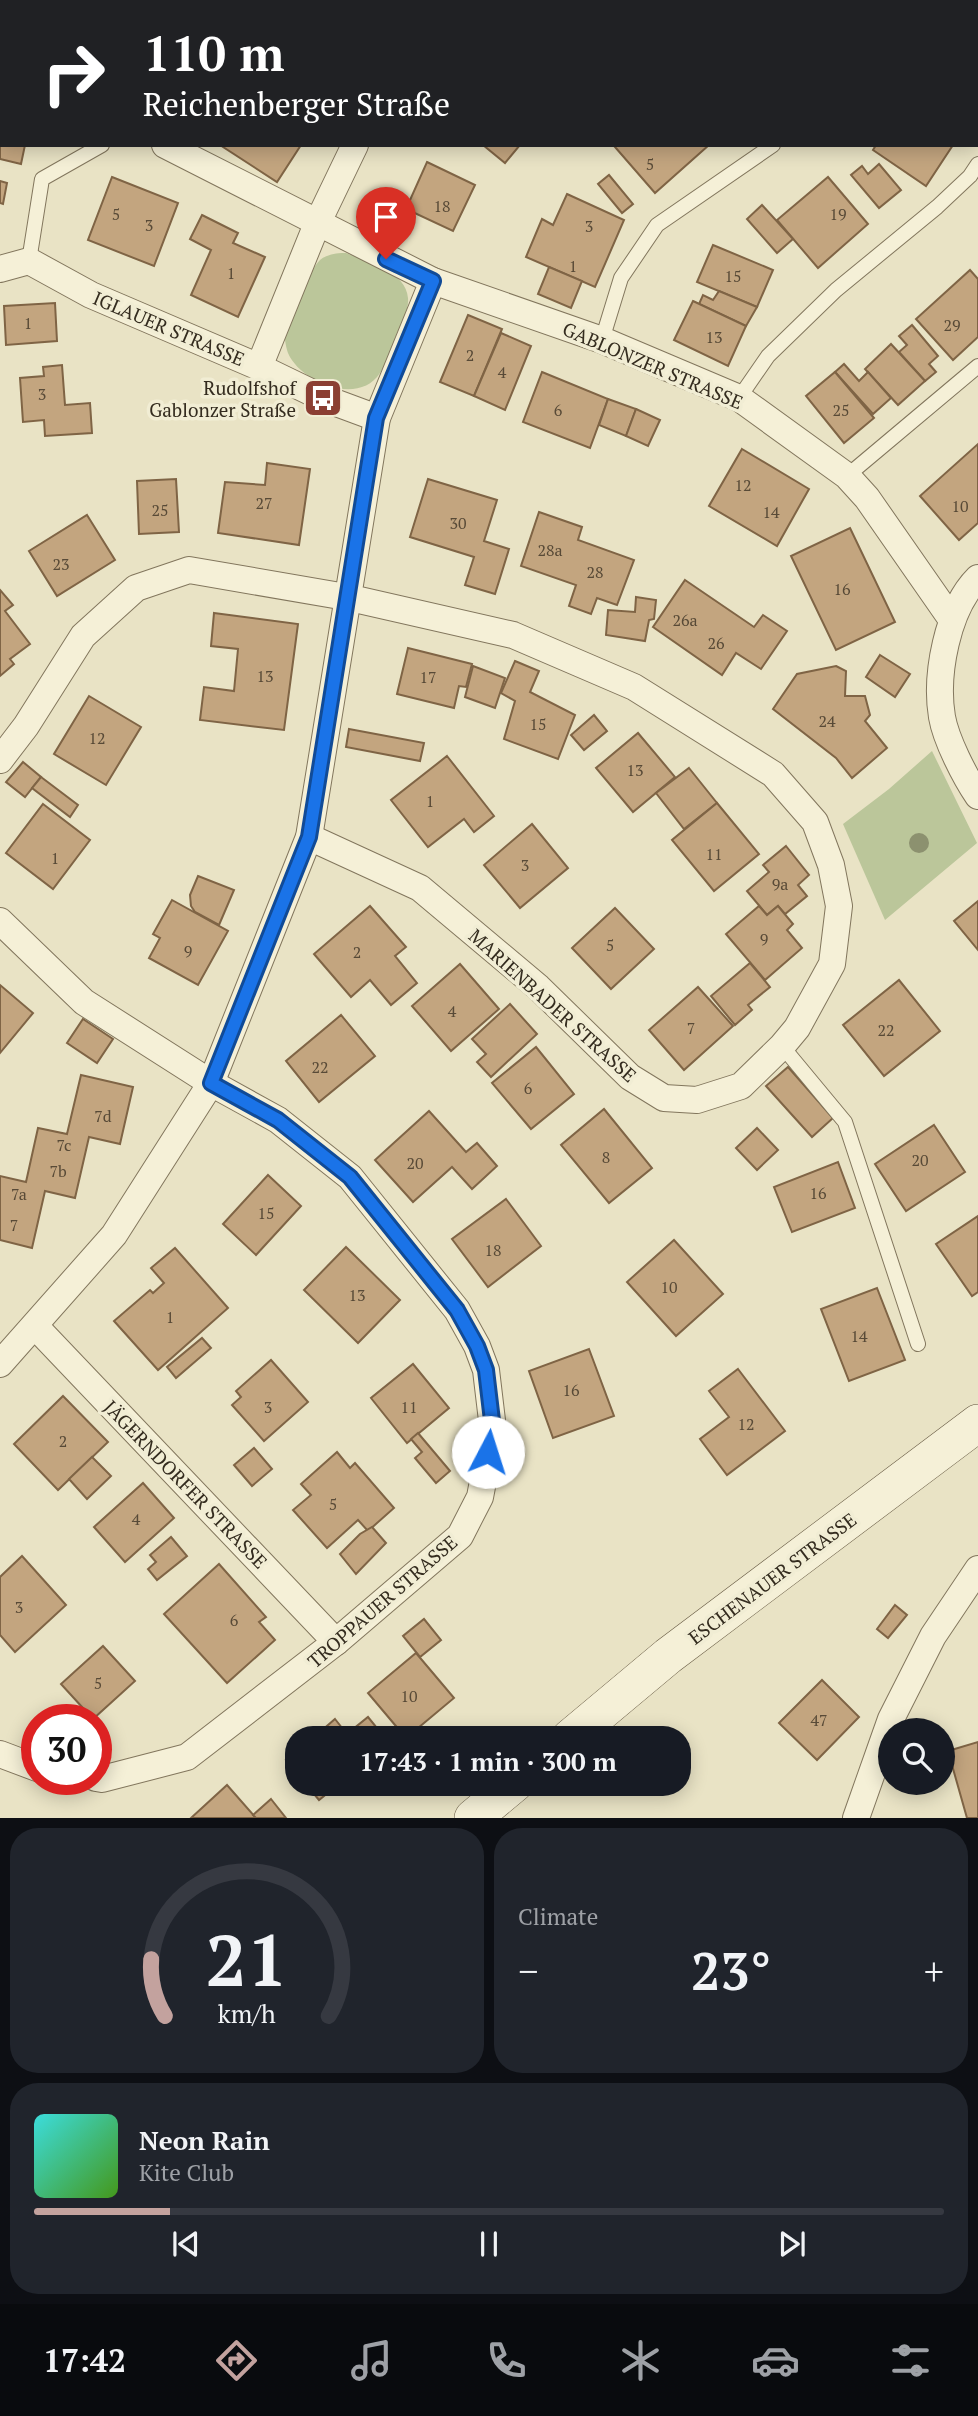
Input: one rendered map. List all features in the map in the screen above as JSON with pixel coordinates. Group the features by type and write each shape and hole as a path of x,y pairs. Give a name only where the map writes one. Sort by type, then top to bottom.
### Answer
{"main road":[{"name":"ESCHENAUER STRASSE","path":"583,1726 668,1656 978,1423"},
{"path":"473,1818 499,1796"}],"street":[{"name":"GABLONZER STRASSE","path":"169,147 433,281 602,340 739,398 847,476 867,498 952,621"},
{"path":"258,367 317,224 354,147"},
{"path":"0,268 29,261"},
{"name":"IGLAUER STRASSE","path":"29,261 91,295 323,398 376,418"},
{"path":"0,1364 114,1235 211,1083 309,837 376,418 433,281"},
{"name":"MARIENBADER STRASSE","path":"0,760 26,726 83,636 136,588 188,570 346,597 513,635 634,687 773,774 815,822 831,865 839,906 832,964 797,1028 741,1086 697,1100 664,1098 630,1077 538,987 420,888 309,837"},
{"path":"978,578 952,621 942,666 942,718 965,776 978,796"},
{"name":"TROPPAUER STRASSE","path":"0,921 84,1002 211,1083 278,1120 350,1177 457,1310 477,1346 486,1370 493,1429 480,1497 460,1536 336,1642 187,1757 112,1776"},
{"name":"JÄGERNDORFER STRASSE","path":"35,1326 336,1642"},
{"path":"856,1818 891,1719 933,1636 978,1569"},
{"path":"0,1754 21,1762"}],"lane":[{"path":"29,261 42,179 98,147"},
{"path":"602,340 621,278 657,225 770,147"},
{"path":"739,398 768,356 836,290 937,207 970,176 978,164"},
{"path":"847,476 978,366"},
{"path":"782,1046 845,1122 918,1344"}],"green space":[{"path":"346,253 393,274 406,289 408,302 405,316 380,373 371,383 359,388 345,389 317,381 295,364 288,353 285,334 295,306 316,265 326,256"},
{"path":"932,751 977,843 885,920 843,824 889,789"}],"building":[{"path":"0,147 25,147 21,164 0,159"},
{"path":"223,147 300,147 277,182"},
{"path":"485,147 518,147 505,163"},
{"path":"615,147 707,147 655,193"},
{"path":"875,147 952,147 926,186 873,150"},
{"path":"427,162 475,185 453,231 406,209"},
{"path":"879,164 901,190 879,208 851,175 862,166 868,174"},
{"path":"609,175 633,204 622,213 598,184"},
{"path":"112,177 178,203 154,266 88,240"},
{"path":"828,177 868,224 818,268 777,220"},
{"path":"0,181 7,183 3,204 0,203"},
{"path":"567,194 624,220 595,287 526,257 542,219 553,225"},
{"path":"762,205 793,239 777,253 747,219"},
{"path":"202,215 238,233 233,243 265,257 238,317 191,295 211,250 190,239"},
{"path":"713,245 773,270 757,307 697,282"},
{"path":"549,267 582,281 571,308 538,294"},
{"path":"970,270 978,279 978,337 953,360 916,319"},
{"path":"719,291 757,307 746,326 699,304 703,295 713,300"},
{"path":"693,301 746,326 728,366 674,340"},
{"path":"55,303 57,341 6,345 4,306"},
{"path":"468,315 502,329 474,396 440,382"},
{"path":"912,325 938,356 929,364 936,372 925,381 899,352 907,345 899,336"},
{"path":"501,333 531,346 505,410 474,396"},
{"path":"891,344 925,381 898,405 865,369"},
{"path":"844,364 859,381 868,372 891,398 873,414 835,372"},
{"path":"62,365 65,405 90,403 92,433 45,436 44,420 23,422 20,378 44,376 43,367"},
{"path":"542,372 608,399 590,448 523,422"},
{"path":"835,372 874,418 844,443 806,396"},
{"path":"608,399 636,409 626,436 599,425"},
{"path":"636,409 660,420 648,446 626,436"},
{"path":"978,444 978,523 959,540 920,496"},
{"path":"742,449 809,489 777,546 709,506"},
{"path":"267,463 310,469 299,545 218,533 225,482 265,485"},
{"path":"176,479 179,532 139,534 137,481"},
{"path":"428,479 497,500 484,541 509,549 495,594 465,585 474,557 410,537"},
{"path":"539,512 582,527 578,540 634,560 617,605 597,598 591,614 569,606 576,585 521,566"},
{"path":"87,515 115,560 57,596 29,551"},
{"path":"850,528 895,622 836,650 791,556"},
{"path":"685,580 754,627 763,615 787,631 761,669 736,653 722,675 653,627"},
{"path":"0,590 13,605 5,611 30,644 10,659 14,664 0,676"},
{"path":"636,597 656,600 654,619 649,620 645,641 606,635 608,610 635,612"},
{"path":"214,613 298,624 284,730 200,720 204,687 234,691 238,649 211,646"},
{"path":"408,648 472,664 466,687 459,686 454,708 397,694"},
{"path":"880,655 910,674 895,697 866,677"},
{"path":"515,661 539,671 530,692 575,715 558,759 504,739 515,701 501,693"},
{"path":"473,666 505,678 495,708 465,697"},
{"path":"836,666 846,671 845,696 865,696 870,715 865,721 887,748 852,778 836,758 773,709 797,674"},
{"path":"89,696 141,727 106,785 54,754"},
{"path":"594,715 607,731 584,750 571,735"},
{"path":"349,729 424,743 420,761 346,747"},
{"path":"638,733 675,777 633,812 596,768"},
{"path":"447,756 494,816 474,832 464,819 428,847 391,800"},
{"path":"23,762 41,777 25,797 6,782"},
{"path":"689,768 717,803 684,829 656,793"},
{"path":"41,777 78,805 70,817 32,788"},
{"path":"717,803 759,854 714,891 672,840"},
{"path":"43,804 90,840 53,889 6,853"},
{"path":"532,824 568,868 520,908 484,865"},
{"path":"786,846 809,875 798,885 807,896 785,914 778,906 767,915 747,891 769,872 763,865"},
{"path":"198,876 234,890 219,925 195,912 191,906 190,895"},
{"path":"172,900 228,931 198,985 149,958 160,938 153,934"},
{"path":"978,901 978,950 954,921"},
{"path":"370,906 406,947 395,956 417,983 391,1005 370,980 351,997 314,954"},
{"path":"759,906 767,915 778,906 793,924 787,930 802,948 765,980 726,934"},
{"path":"615,908 654,949 611,989 572,948"},
{"path":"750,963 770,987 748,1005 752,1010 735,1025 711,996"},
{"path":"460,964 499,1009 451,1051 412,1006"},
{"path":"899,980 940,1031 884,1076 843,1025"},
{"path":"0,985 33,1013 0,1053"},
{"path":"698,987 733,1026 684,1070 649,1030"},
{"path":"510,1004 537,1034 491,1077 477,1062 486,1054 472,1039"},
{"path":"341,1015 375,1056 319,1102 286,1061"},
{"path":"83,1019 113,1039 97,1063 67,1043"},
{"path":"536,1047 574,1094 531,1129 492,1083"},
{"path":"788,1067 833,1118 812,1137 766,1086"},
{"path":"81,1075 133,1087 120,1144 89,1137 75,1198 45,1191 32,1248 0,1240 0,1176 26,1182 38,1128 67,1134"},
{"path":"604,1109 652,1168 609,1203 561,1145"},
{"path":"429,1111 466,1152 477,1143 497,1166 472,1189 452,1167 413,1202 375,1160"},
{"path":"934,1125 965,1172 906,1211 875,1164"},
{"path":"757,1128 778,1150 757,1170 736,1148"},
{"path":"838,1162 855,1208 792,1232 774,1187"},
{"path":"268,1175 301,1206 256,1255 223,1224"},
{"path":"506,1199 541,1246 488,1287 452,1239"},
{"path":"978,1216 978,1292 972,1296 936,1244"},
{"path":"674,1240 723,1294 676,1336 627,1282"},
{"path":"346,1247 400,1300 358,1343 304,1290"},
{"path":"175,1248 228,1308 158,1370 114,1321 150,1290 153,1293 164,1283 151,1268"},
{"path":"877,1288 905,1360 849,1381 821,1309"},
{"path":"202,1338 211,1348 176,1378 167,1367"},
{"path":"589,1349 614,1416 553,1438 529,1371"},
{"path":"271,1360 308,1402 264,1441 232,1405 241,1397 236,1391"},
{"path":"413,1364 449,1408 407,1443 371,1398"},
{"path":"738,1369 785,1431 727,1475 700,1439 729,1417 709,1391"},
{"path":"63,1396 108,1442 58,1490 14,1444"},
{"path":"418,1433 450,1471 436,1483 415,1458 422,1452 411,1439"},
{"path":"254,1448 272,1469 252,1486 234,1465"},
{"path":"337,1452 350,1468 355,1463 394,1508 368,1531 358,1520 327,1548 293,1510 311,1495 301,1484"},
{"path":"92,1457 111,1476 87,1499 69,1479"},
{"path":"143,1483 174,1518 125,1562 94,1527"},
{"path":"372,1527 386,1543 356,1574 340,1554 360,1534"},
{"path":"171,1537 187,1556 157,1580 148,1569 156,1562 150,1555"},
{"path":"22,1556 66,1605 15,1652 0,1635 0,1577"},
{"path":"219,1564 266,1617 259,1622 275,1640 227,1683 164,1614"},
{"path":"895,1605 907,1615 888,1638 877,1629"},
{"path":"424,1619 441,1640 420,1657 403,1636"},
{"path":"103,1646 135,1681 110,1704 79,1704 61,1684"},
{"path":"416,1653 454,1698 420,1726 396,1726 368,1693"},
{"path":"822,1680 859,1717 817,1760 779,1723"},
{"path":"368,1717 375,1726 357,1726"},
{"path":"335,1719 341,1726 327,1726"},
{"path":"978,1742 978,1818 967,1818 955,1776 955,1749"},
{"path":"227,1785 256,1818 191,1818"},
{"path":"271,1799 286,1818 256,1818 253,1815"}],"place":[{"name":"Rudolfshof Gablonzer Straße","path":"323,398"}],"route":[{"path":"386,259 433,281 376,418 309,837 211,1083 278,1120 350,1177 457,1310 477,1346 486,1370 493,1429 488,1452"}]}
